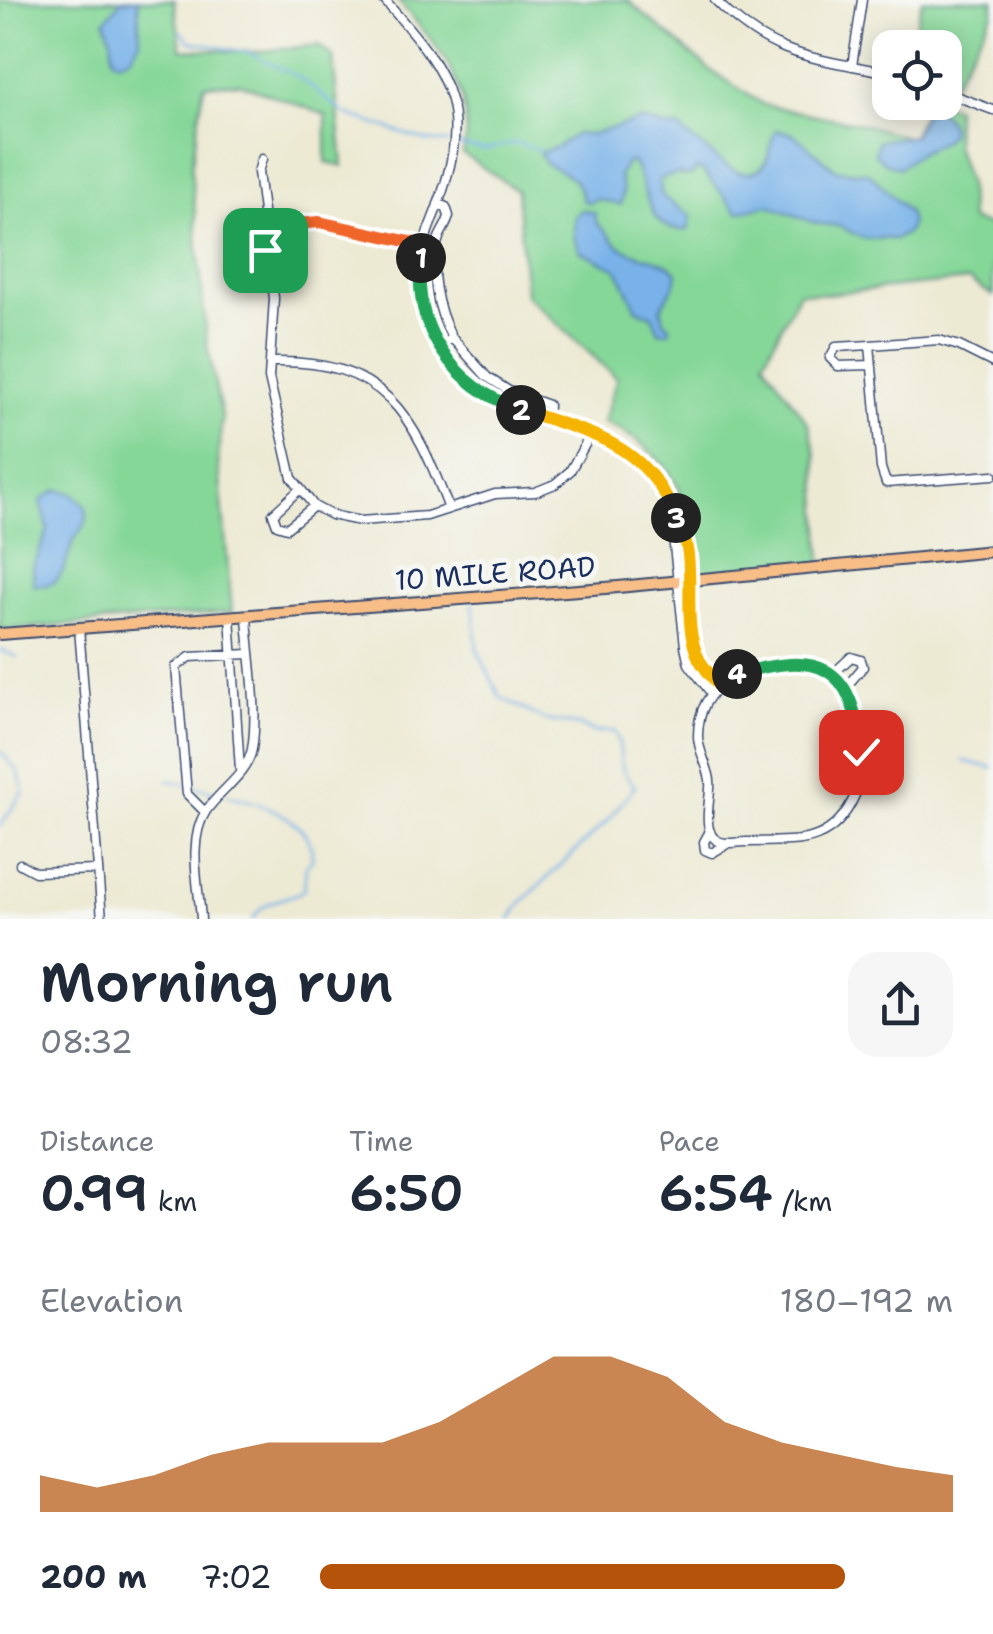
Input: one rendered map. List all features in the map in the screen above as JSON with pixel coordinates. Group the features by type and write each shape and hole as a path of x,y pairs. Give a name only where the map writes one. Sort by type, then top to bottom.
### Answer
{"main road":[{"name":"10 MILE ROAD","path":"0,634 677,582 993,551"}],"street":[{"path":"384,0 432,55 452,103 454,153 424,245 420,294 428,328 450,364 476,389 507,405 613,442 659,482 686,538 692,628 698,657 718,685"},
{"path":"715,0 765,42 809,57 872,70"},
{"path":"852,66 862,0"},
{"path":"962,98 993,110"},
{"path":"262,159 258,172 274,298 268,378 292,478 314,506 330,515 360,521 427,516 495,494 535,492 555,484 570,471 591,434"},
{"path":"438,204 446,207 449,216 438,240 436,289 442,321 487,378 548,405 547,418"},
{"path":"263,227 319,222 424,245"},
{"path":"438,346 452,338"},
{"path":"871,365 838,366 830,358 836,347 939,340 993,362"},
{"path":"870,345 881,468 886,483 993,475"},
{"path":"271,362 335,367 363,379 385,395 419,435 449,510"},
{"path":"299,490 273,514 277,525 287,528 314,506"},
{"path":"674,515 672,538 689,664 711,694"},
{"path":"230,616 240,770"},
{"path":"201,919 197,835 205,812 234,782 248,760 254,726 247,616"},
{"path":"79,628 102,919"},
{"path":"205,812 187,794 176,667 190,657 249,654"},
{"path":"833,674 851,658 861,660 859,674 846,687"},
{"path":"710,831 715,839 727,844 788,844 818,836 846,812 860,783 858,717 846,687 833,674 796,663 771,664 736,674 711,694 698,736 710,780 710,831 704,842 706,850 712,853 727,844"},
{"path":"240,726 254,726"},
{"path":"20,864 34,872 98,870"}],"green space":[{"path":"0,0 174,0 181,49 253,52 319,45 333,57 343,166 326,162 326,115 239,83 204,85 191,169 207,345 222,417 218,458 232,612 0,630"},
{"path":"397,0 627,0 709,69 764,105 911,138 920,120 956,120 955,145 968,185 970,220 993,227 993,296 969,280 826,294 799,292 764,361 809,425 816,454 822,565 699,576 691,525 676,483 648,449 603,422 617,378 526,295 517,190 463,154 466,130 459,88 427,34"},
{"path":"922,0 993,0 993,13 962,67 962,30 915,30"}],"water":[{"path":"121,0 138,0 140,41 130,57 119,61 113,58 105,21"},
{"path":"642,120 681,129 724,164 747,173 765,164 776,130 793,134 836,170 869,173 908,212 911,223 907,233 894,239 863,238 839,226 815,223 768,205 738,212 702,170 696,169 691,176 677,174 659,179 662,196 691,216 688,230 673,229 655,216 632,162 627,162 619,175 621,205 597,199 588,203 574,181 545,163 540,153 576,134 589,135"},
{"path":"921,120 947,120 950,125 947,137 900,168 875,154 878,141 913,136"},
{"path":"582,210 595,213 597,224 619,246 665,263 677,273 661,308 669,332 659,331 652,316 637,309 617,269 580,251 574,237 575,215"},
{"path":"57,490 79,499 86,509 86,521 57,579 34,585 33,568 48,530 41,500"}],"waterway":[{"path":"181,31 189,41 250,53 300,78 345,114 426,141 448,143"},
{"path":"456,145 484,150 515,143 540,150"},
{"path":"473,602 477,649 500,697 545,720 595,732 615,731 621,765 635,786 608,820 521,903 511,919"},
{"path":"0,650 17,657"},
{"path":"0,751 18,771 24,791 0,826"},
{"path":"964,761 993,768"},
{"path":"167,780 219,793"},
{"path":"227,795 282,815 295,823 310,846 312,860 306,866 304,890 269,903 253,919"}],"route":[{"path":"265,250 263,227 319,222 424,245 419,281 423,310 435,342 460,375 491,398 613,442 627,450 659,482 686,538 692,628 698,657 718,685 736,674 771,664 796,663 833,674 846,687 858,717 861,752"}]}
